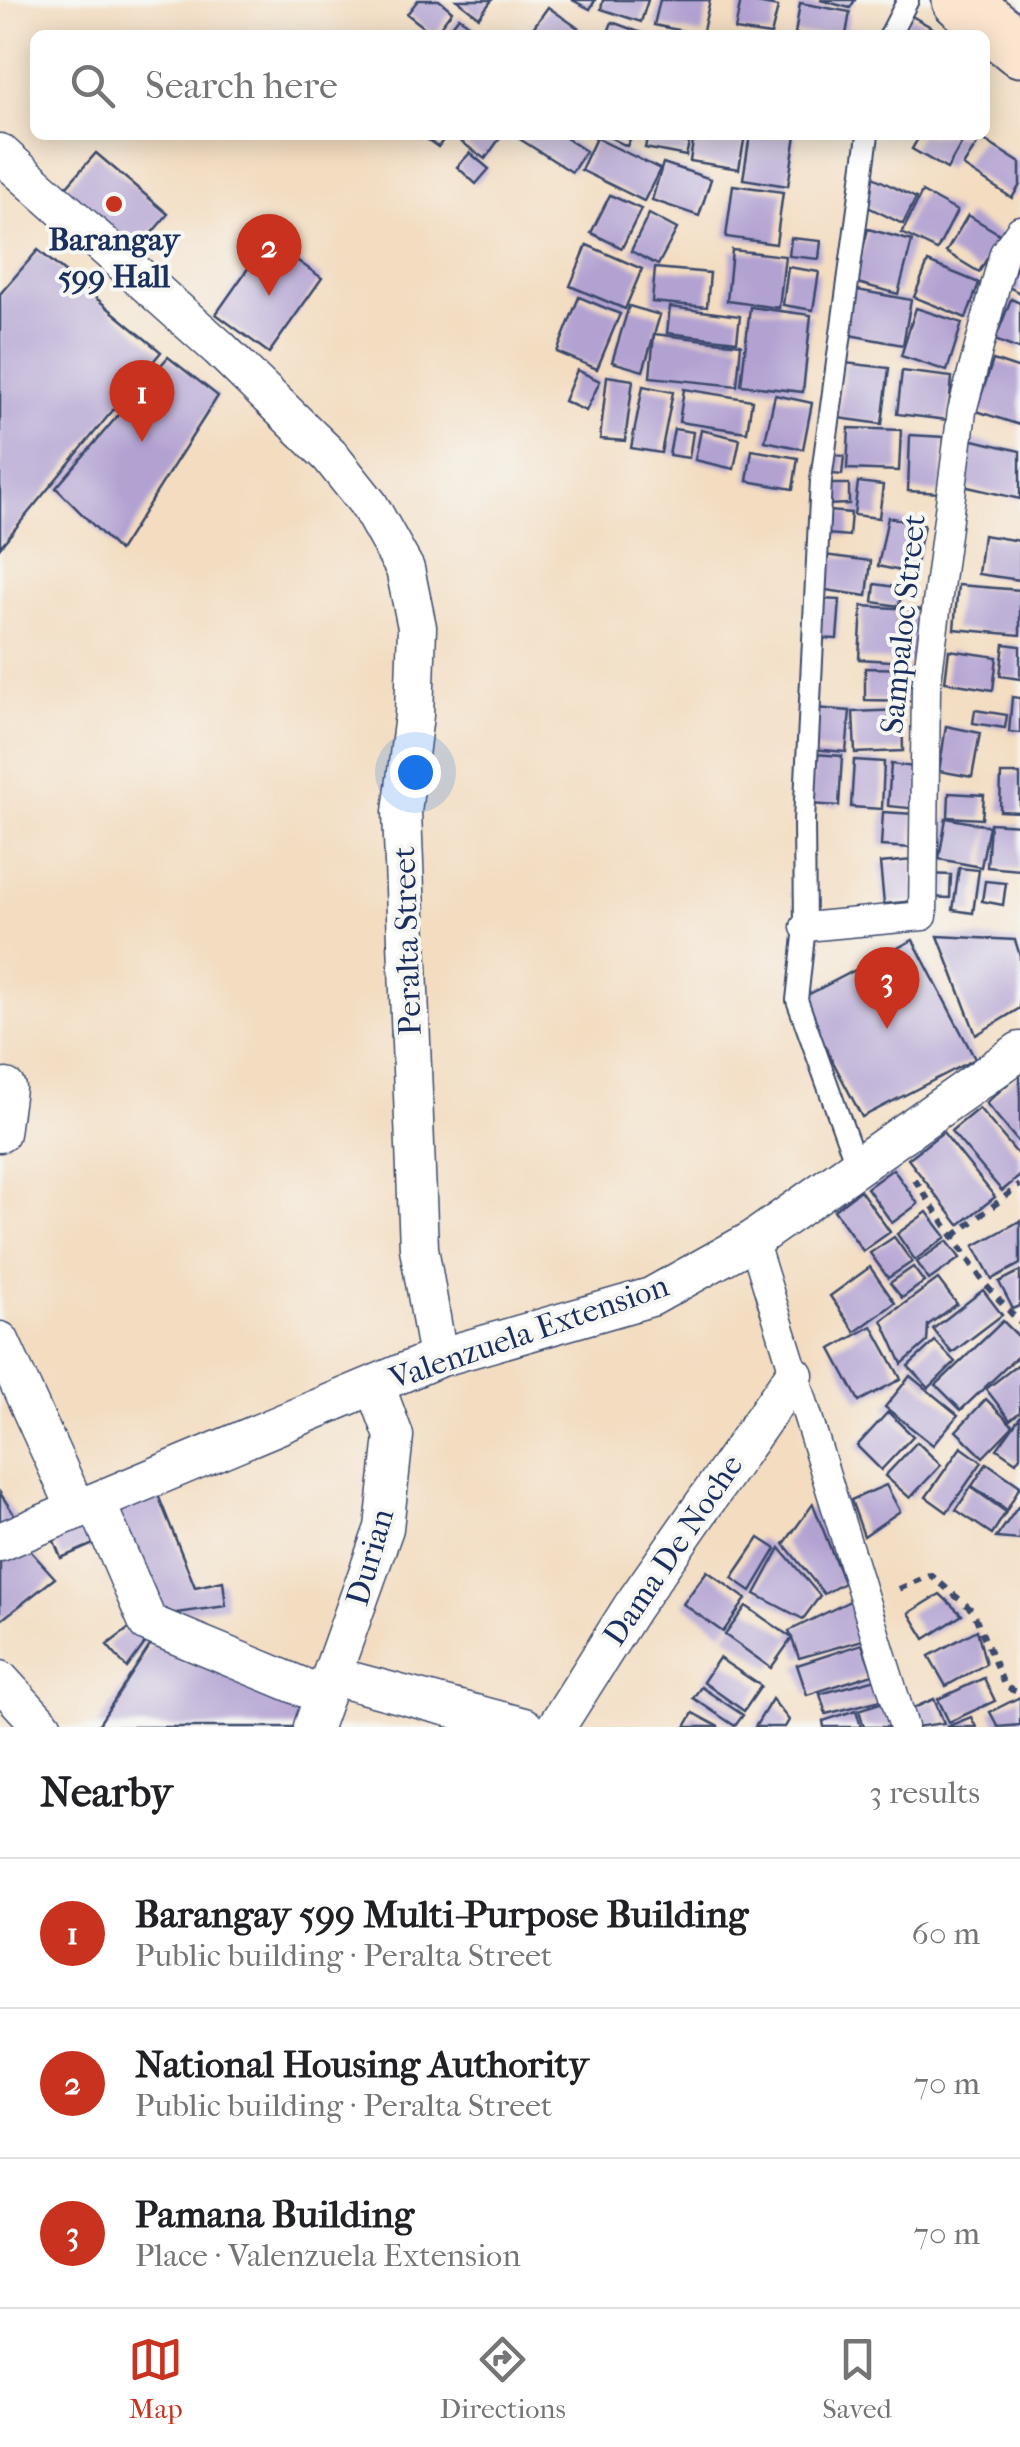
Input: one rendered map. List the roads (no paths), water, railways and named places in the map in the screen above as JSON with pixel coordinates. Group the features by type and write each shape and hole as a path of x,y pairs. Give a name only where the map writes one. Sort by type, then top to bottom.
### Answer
{"main road":[{"path":"960,0 1020,49"}],"street":[{"name":"Peralta Street","path":"0,153 219,348 330,456 370,505 405,569 417,626 414,715 402,812 420,1248 438,1358"},
{"name":"Sampaloc Street","path":"805,927 923,916 926,688 962,411 1004,253 1020,230"},
{"name":"Valenzuela Extension","path":"0,1542 438,1358 651,1296 753,1240 1020,1051"},
{"path":"0,1133 6,1088"},
{"path":"753,1240 904,1727"},
{"path":"0,1341 148,1624 323,1700 524,1727"},
{"name":"Dama De Noche","path":"556,1727 632,1606 794,1375"},
{"name":"Durian","path":"323,1700 384,1528 394,1436 376,1385"},
{"path":"0,1680 43,1727"}],"lane":[{"path":"893,30 908,0"},
{"path":"856,1164 797,1000 805,927 805,782 821,480 867,140"}],"place":[{"name":"Barangay 599 Hall","path":"114,204"},
{"name":"National Housing Authority","path":"269,296"},
{"name":"Barangay 599 Multi-Purpose Building","path":"142,442"},
{"name":"Pamana Building","path":"887,1029"}]}
